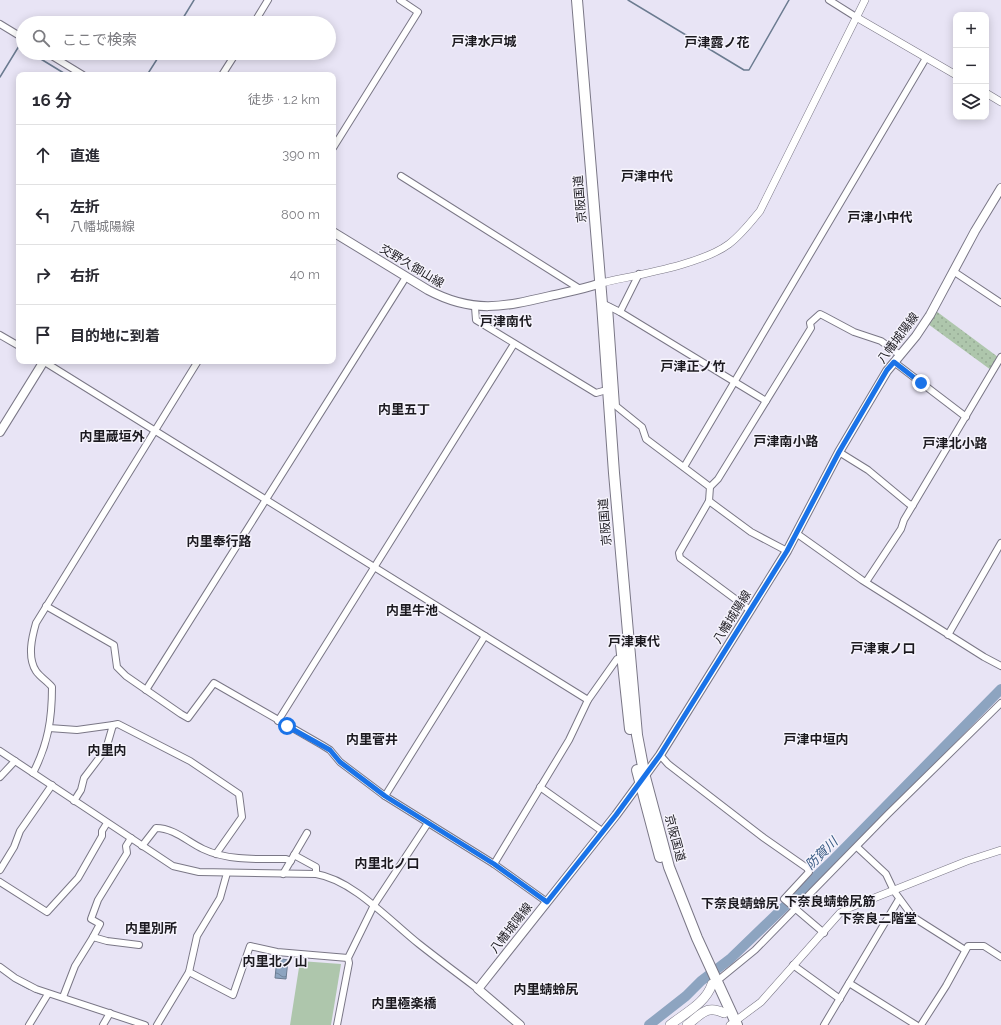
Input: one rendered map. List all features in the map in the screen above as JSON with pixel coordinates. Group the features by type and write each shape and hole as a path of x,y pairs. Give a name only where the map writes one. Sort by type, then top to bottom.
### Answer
{"highway":[{"name":"京阪国道","path":"570,0 597,284 606,305 629,650 642,780"},
{"name":"京阪国道","path":"577,0 622,658 629,722 642,780 669,867 708,969 734,1024"},
{"name":"京阪国道","path":"714,981 724,1013 734,1024"}],"main road":[{"name":"八幡城陽線","path":"478,989 660,755 787,551 839,452 894,362 916,336 930,315 953,271 1001,188"},
{"name":"交野久御山線","path":"336,234 443,298 475,307 504,306 597,284"},
{"path":"0,432 42,364"},
{"path":"670,1025 704,999 714,981"},
{"path":"478,989 520,1025"},
{"path":"687,1025 709,1009 715,1009 724,1013"}],"street":[{"path":"258,16 268,0"},
{"path":"336,143 418,12 400,0"},
{"path":"829,0 953,73"},
{"path":"597,284 699,259 729,244 747,227 760,211 865,0"},
{"path":"0,24 16,34"},
{"path":"684,467 926,58"},
{"path":"58,60 78,72"},
{"path":"224,72 232,60"},
{"path":"989,95 1001,102"},
{"path":"401,176 580,289"},
{"path":"953,271 1001,303"},
{"path":"620,312 639,274"},
{"path":"146,690 406,277"},
{"path":"606,305 620,312 766,401"},
{"path":"606,305 616,406 642,427 646,439 710,487"},
{"path":"475,307 476,320 596,393 603,391"},
{"path":"750,610 680,558 679,553 709,501 710,487 718,479 811,328 810,323 820,314 854,332 881,341 900,355"},
{"path":"0,335 16,344"},
{"path":"278,721 514,344"},
{"path":"866,582 901,529 913,505 1001,357"},
{"path":"894,362 966,417"},
{"path":"49,364 588,700"},
{"path":"33,773 43,754 52,709 52,687 37,673 33,666 30,640 36,622 196,364"},
{"path":"839,452 868,470 909,504 913,505"},
{"path":"709,501 750,532 787,551"},
{"path":"796,533 866,582 948,635 1001,666"},
{"path":"948,635 1001,543"},
{"path":"46,606 114,645 117,667 146,690 188,718 214,682 278,721 330,750 340,762 385,796 494,864 547,902"},
{"path":"385,796 485,636"},
{"path":"494,864 569,740 588,700 617,659 622,658"},
{"path":"714,981 755,950 1001,702"},
{"path":"49,728 77,730 113,726 118,724 190,760 239,794 242,817 216,854"},
{"path":"74,801 81,790 84,778 106,749 113,726"},
{"path":"0,751 173,866 198,872 316,874 334,878 374,905 419,944 478,989"},
{"path":"660,755 668,764 764,838 807,868 810,872 784,899 824,933"},
{"path":"0,777 15,761"},
{"path":"0,870 14,847 20,830 52,785"},
{"path":"540,787 602,831"},
{"path":"0,882 47,912 78,878 102,836 102,831 107,823"},
{"path":"337,1025 349,963 348,958 374,905 428,823"},
{"path":"142,846 156,828 168,829 204,850 216,854 246,859 292,858 316,867 316,874"},
{"path":"283,874 307,832"},
{"path":"64,997 75,966 94,937 100,924 91,919 96,906 127,854 126,846 131,838"},
{"path":"857,847 886,874 899,899 913,917 965,950"},
{"path":"734,1024 760,1002 793,964 824,933 840,913 849,908 967,861 1001,850"},
{"path":"157,1025 189,972 197,936 217,904 227,873"},
{"path":"824,1025 899,899"},
{"path":"94,937 139,945"},
{"path":"921,1025 946,986 965,950 973,945 984,946 1001,957"},
{"path":"189,972 233,995 250,946 277,952 348,958"},
{"path":"793,964 840,999"},
{"path":"0,967 15,978 48,994 64,997 146,1025"},
{"path":"849,983 916,1025"},
{"path":"29,1025 48,994"},
{"path":"103,1025 110,1013"}],"green space":[{"path":"936,311 998,357 991,370 928,324"},
{"path":"300,961 341,964 331,1025 290,1025"}],"water":[{"path":"277,958 288,960 286,979 275,978"}],"waterway":[{"path":"184,16 194,0"},
{"path":"628,0 744,70 749,70 789,0"},
{"path":"0,77 16,51"},
{"path":"42,60 62,72"},
{"path":"149,72 157,60"},
{"name":"防賀川","path":"649,1025 686,996 701,981 730,959 834,859 1001,689"},
{"path":"14,981 29,989"},
{"path":"38,993 45,995"}],"district":[{"name":"戸津水戸城","path":"484,41"},
{"name":"戸津露ノ花","path":"717,42"},
{"name":"戸津中代","path":"647,176"},
{"name":"戸津小中代","path":"880,217"},
{"name":"戸津南代","path":"506,321"},
{"name":"戸津正ノ竹","path":"693,366"},
{"name":"内里五丁","path":"404,409"},
{"name":"内里蔵垣外","path":"112,436"},
{"name":"戸津南小路","path":"786,441"},
{"name":"戸津北小路","path":"955,443"},
{"name":"内里奉行路","path":"219,541"},
{"name":"内里牛池","path":"412,610"},
{"name":"戸津東代","path":"634,641"},
{"name":"戸津東ノ口","path":"883,648"},
{"name":"内里菅井","path":"372,739"},
{"name":"戸津中垣内","path":"816,739"},
{"name":"内里内","path":"107,750"},
{"name":"内里北ノ口","path":"387,863"},
{"name":"下奈良蜻蛉尻筋","path":"830,901"},
{"name":"下奈良蜻蛉尻","path":"740,903"},
{"name":"下奈良二階堂","path":"878,918"},
{"name":"内里別所","path":"151,928"},
{"name":"内里北ノ山","path":"275,961"},
{"name":"内里蜻蛉尻","path":"546,989"},
{"name":"内里極楽橋","path":"404,1003"}],"route":[{"path":"287,726 330,750 340,762 385,796 480,857 494,864 547,902 616,815 660,755 787,551 839,452 887,370 894,362 921,383"}]}
